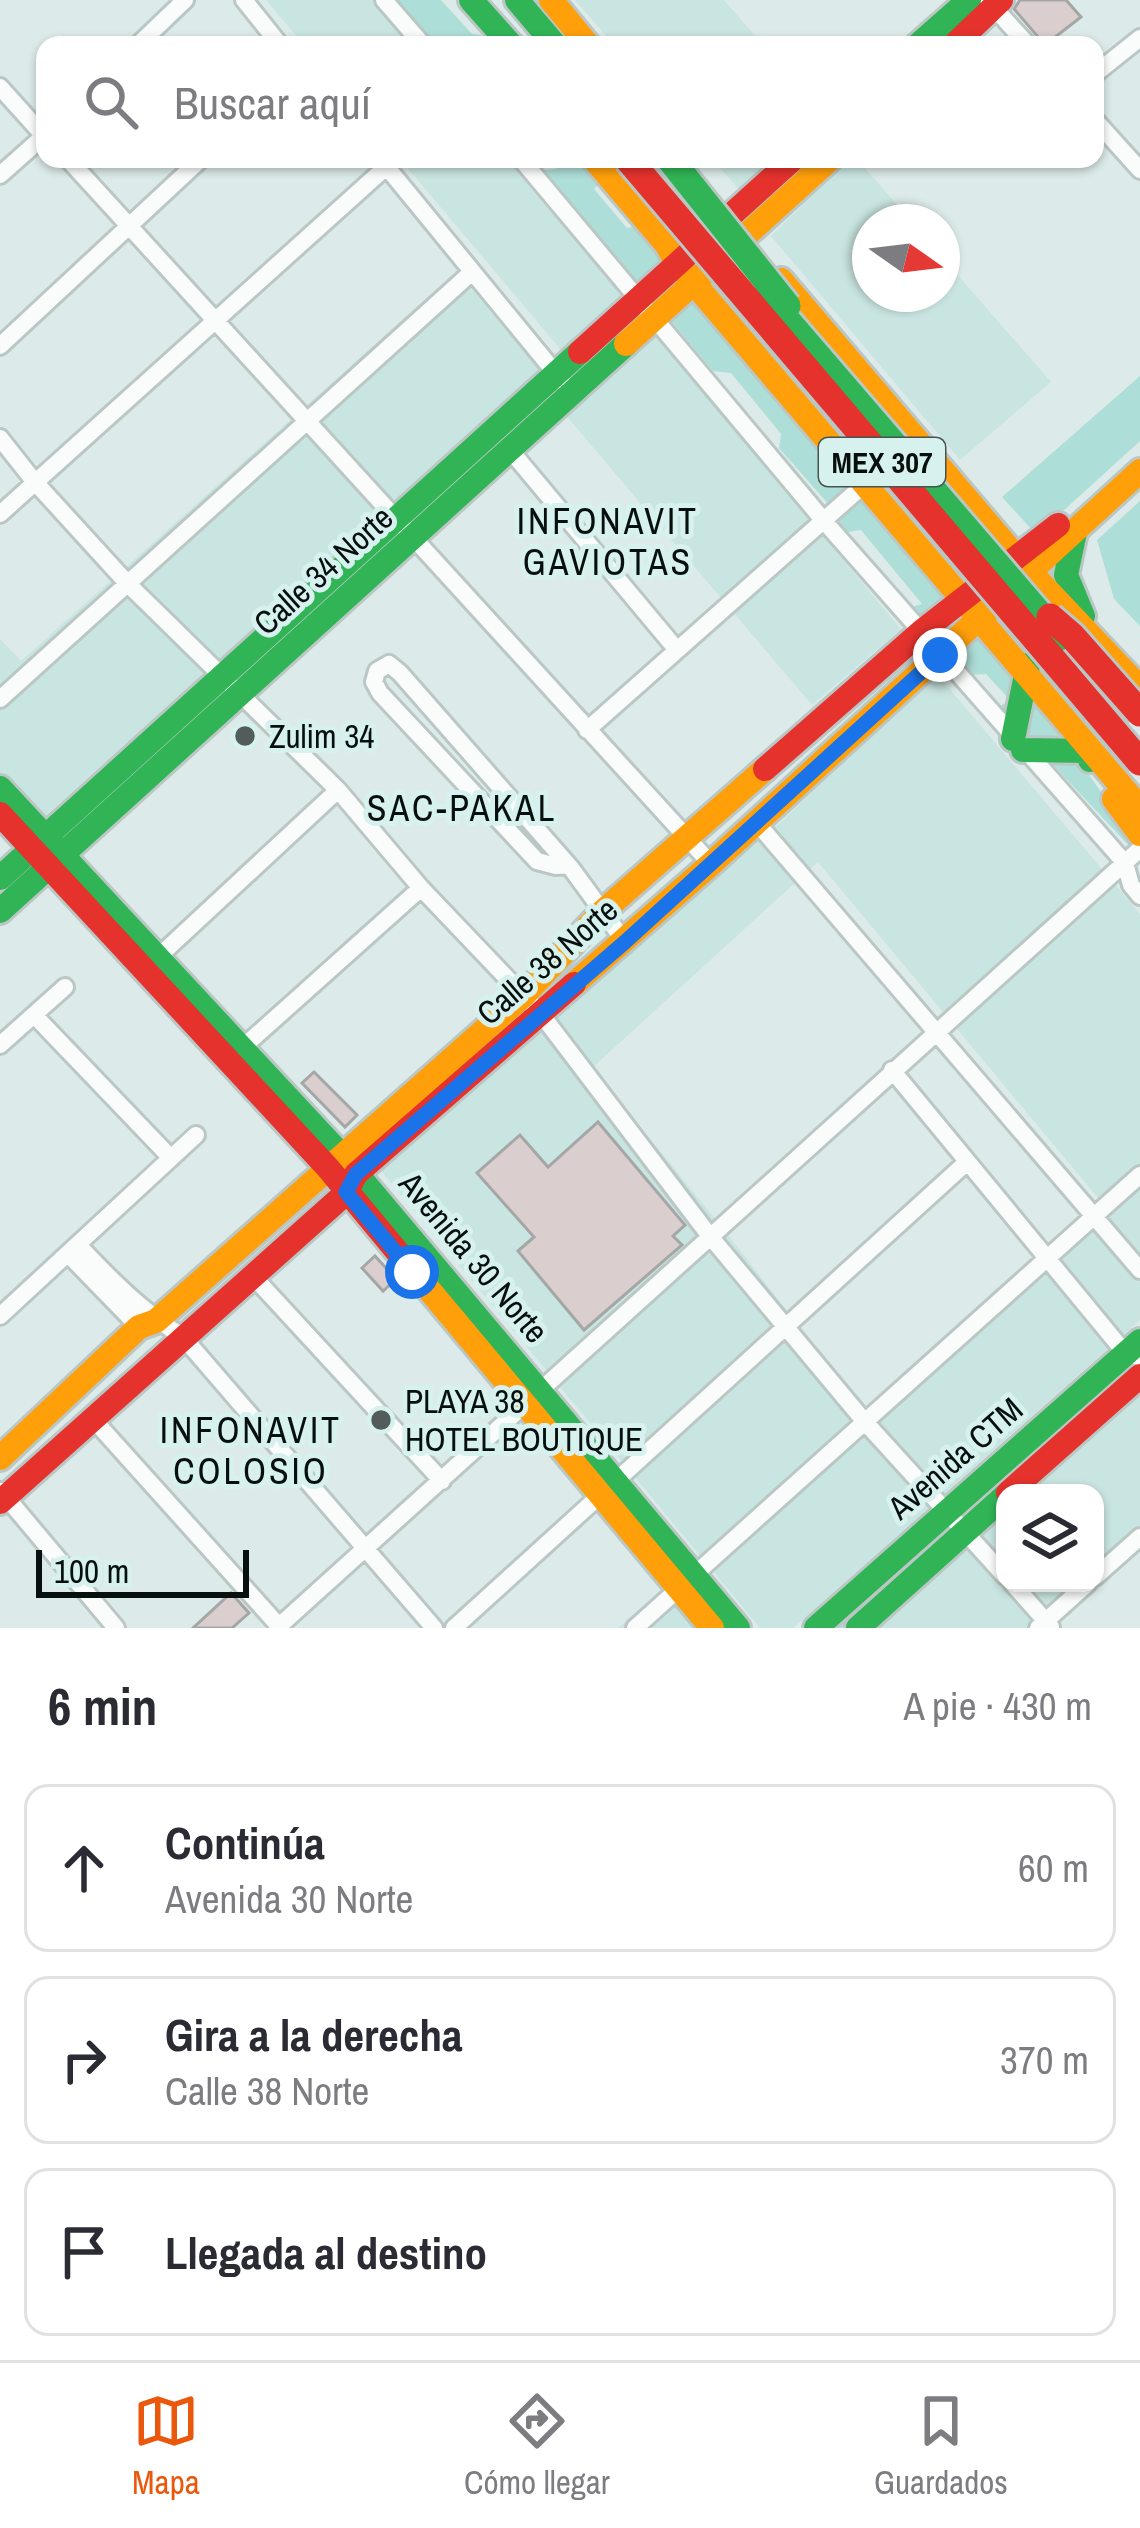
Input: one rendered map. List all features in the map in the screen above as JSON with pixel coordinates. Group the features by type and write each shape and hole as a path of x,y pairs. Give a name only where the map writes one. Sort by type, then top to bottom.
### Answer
{"main road":[{"path":"460,0 490,36"},
{"path":"471,0 503,36"},
{"path":"495,0 525,36"},
{"path":"517,0 547,36"},
{"path":"538,0 567,36"},
{"path":"551,0 581,36"},
{"path":"933,36 988,2"},
{"path":"961,36 988,2"},
{"path":"602,168 1140,808"},
{"path":"618,168 748,321 793,341"},
{"name":"MEX 307","path":"636,168 1021,585 1140,734"},
{"name":"MEX 307","path":"658,168 793,341"},
{"path":"677,168 781,295 793,341"},
{"path":"689,168 941,469 1021,585 1140,713"},
{"path":"737,226 785,168"},
{"path":"737,226 818,168"},
{"name":"Calle 34 Norte","path":"0,911 47,851 737,226"},
{"name":"Calle 34 Norte","path":"407,528 511,450 563,384"},
{"name":"Calle 38 Norte","path":"1021,585 1140,453"},
{"path":"892,514 924,518 937,511 947,491 941,469"},
{"name":"Calle 38 Norte","path":"533,1005 602,913 686,838 921,632 1021,585 1077,526 1140,471"},
{"path":"1077,526 1064,558 1064,583 1090,635"},
{"path":"1021,585 1090,635 1140,688"},
{"path":"1021,585 1019,633 1140,784"},
{"name":"MEX 307","path":"1021,585 1140,762"},
{"name":"Calle 38 Norte","path":"0,1458 147,1324 343,1173 533,1005 625,942 940,655 973,608"},
{"path":"1090,635 1067,622 1048,631 1024,672 1018,744 1090,751"},
{"path":"1090,751 1090,763 1140,834"},
{"path":"0,788 47,851"},
{"path":"0,814 47,851"},
{"name":"Calle 34 Norte","path":"0,878 47,851"},
{"name":"Avenida 30 Norte","path":"47,851 157,958 241,1049 695,1601 738,1628"},
{"name":"Avenida 30 Norte","path":"47,851 343,1173"},
{"name":"Calle 38 Norte","path":"2,1496 251,1274 343,1173"},
{"name":"Avenida CTM","path":"1015,1484 1136,1357"},
{"name":"Avenida CTM","path":"858,1628 957,1521 1136,1357"},
{"name":"Avenida CTM","path":"816,1628 957,1521 996,1500"}],"street":[{"path":"147,36 185,0"},
{"path":"244,0 273,36"},
{"path":"384,0 415,36"},
{"path":"988,2 1020,36"},
{"path":"1104,67 1140,38"},
{"path":"0,87 36,126"},
{"path":"1104,130 1140,170"},
{"path":"0,175 36,144"},
{"path":"76,168 711,865"},
{"path":"0,346 191,168"},
{"path":"0,514 379,168"},
{"path":"392,168 563,384"},
{"path":"529,168 824,521 1125,863 1131,885 1140,896"},
{"path":"0,699 472,272"},
{"path":"0,438 128,584 338,790 421,888 533,1005 709,1235 865,1422 996,1566"},
{"path":"511,450 677,650"},
{"path":"587,730 867,482"},
{"path":"568,865 537,861 380,693 374,682 377,671 392,665 568,865 625,942"},
{"path":"157,958 338,790"},
{"path":"757,823 1140,1270"},
{"path":"93,1419 278,1627 1140,849"},
{"path":"241,1049 421,888"},
{"path":"0,1045 65,987"},
{"path":"34,1015 171,1158"},
{"path":"892,1070 1047,1262 1136,1357"},
{"path":"0,1316 196,1135"},
{"path":"454,1628 967,1162"},
{"path":"635,1628 695,1601 865,1422 1140,1175"},
{"path":"74,1250 147,1324 183,1337 434,1628"},
{"path":"251,1274 442,1481"},
{"path":"2,1496 116,1628"},
{"path":"1104,1569 1140,1537"},
{"path":"1019,1592 1045,1626 1079,1592"}],"shaded area":[{"path":"266,0 374,0 404,36 296,36"},
{"path":"396,0 441,0 472,34 482,36 428,36"},
{"path":"575,0 724,0 755,36 606,36"},
{"path":"408,168 518,168 624,293 562,351"},
{"path":"591,168 602,181 594,189 627,228 640,225 665,262 638,286 543,170"},
{"path":"720,168 761,168 739,189"},
{"path":"839,168 865,168 896,204 852,204 852,312 960,312 960,278 1051,382 960,460 771,236"},
{"path":"460,268 545,364 42,819 0,773 0,639 21,661"},
{"path":"694,291 702,300 699,309 721,337 725,335 856,485 831,507 779,448 781,434 731,373 713,371 667,316"},
{"path":"654,334 901,629 812,705 563,412"},
{"path":"1140,376 1140,441 1062,512 1033,531 1002,497"},
{"path":"867,497 947,595 922,618 912,607 922,604 861,530 848,532 838,521"},
{"path":"1140,501 1140,626 1114,599 1097,540"},
{"path":"972,638 985,638 1017,678 1011,719 1000,706 1010,700 986,674 969,675 953,655"},
{"path":"937,674 1140,914 1140,1320 793,1628 760,1628 381,1171 782,821","holes":["818,862 1108,1210 863,1409 592,1068"]},
{"path":"1026,694 1067,746 1034,744 1020,730"},
{"path":"1045,756 1076,757 1137,842 1130,847"},
{"path":"1140,1393 1140,1530 1104,1563 1104,1484 1037,1484"},
{"path":"996,1520 996,1592 1071,1592 1032,1628 875,1628"},
{"path":"949,1527 953,1531 847,1628 833,1628"},
{"path":"665,1587 699,1628 618,1628"}],"building":[{"path":"1020,0 1066,0 1081,17 1057,36 1037,36 1014,9"},
{"path":"314,1072 357,1115 345,1127 302,1083"},
{"path":"598,1122 685,1225 673,1236 682,1245 584,1330 518,1251 534,1237 477,1173 520,1135 548,1167"},
{"path":"375,1256 396,1279 383,1291 362,1268"},
{"path":"231,1593 249,1613 232,1628 193,1628"}],"traffic: fast":[{"path":"471,0 503,36"},
{"path":"517,0 547,36"},
{"path":"928,36 969,0"},
{"path":"677,168 787,306"},
{"path":"766,296 1059,637"},
{"path":"0,911 626,344"},
{"path":"0,878 580,352"},
{"path":"1075,532 1066,575 1083,616"},
{"path":"1013,739 1028,665"},
{"path":"1023,750 1090,751 1090,760"},
{"path":"0,788 341,1155 738,1628"},
{"path":"816,1628 1140,1341"},
{"path":"858,1628 996,1504"}],"traffic: slow":[{"path":"551,0 581,36"},
{"path":"602,168 676,262 1140,808"},
{"path":"626,344 820,168"},
{"path":"781,280 1017,558 1140,688"},
{"path":"574,984 1140,471"},
{"path":"0,1458 139,1327 156,1321 524,995 601,913 765,769"},
{"path":"1114,799 1140,834"},
{"path":"405,1261 712,1628"}],"traffic: jam":[{"path":"963,36 1001,0"},
{"path":"636,168 1140,762"},
{"path":"580,352 783,168"},
{"path":"765,769 921,632 1058,525"},
{"path":"1050,617 1140,713"},
{"path":"0,814 328,1168 405,1261"},
{"path":"0,1502 346,1193 356,1174 574,984"},
{"path":"1018,1484 1140,1376"}],"place":[{"name":"Zulim 34","path":"245,736"},
{"name":"PLAYA 38 HOTEL BOUTIQUE","path":"381,1420"}],"district":[{"name":"INFONAVIT GAVIOTAS","path":"608,542"},
{"name":"SAC-PAKAL","path":"462,808"},
{"name":"INFONAVIT COLOSIO","path":"251,1450"}],"route":[{"path":"412,1272 346,1192 356,1174 625,942 940,655"}]}
